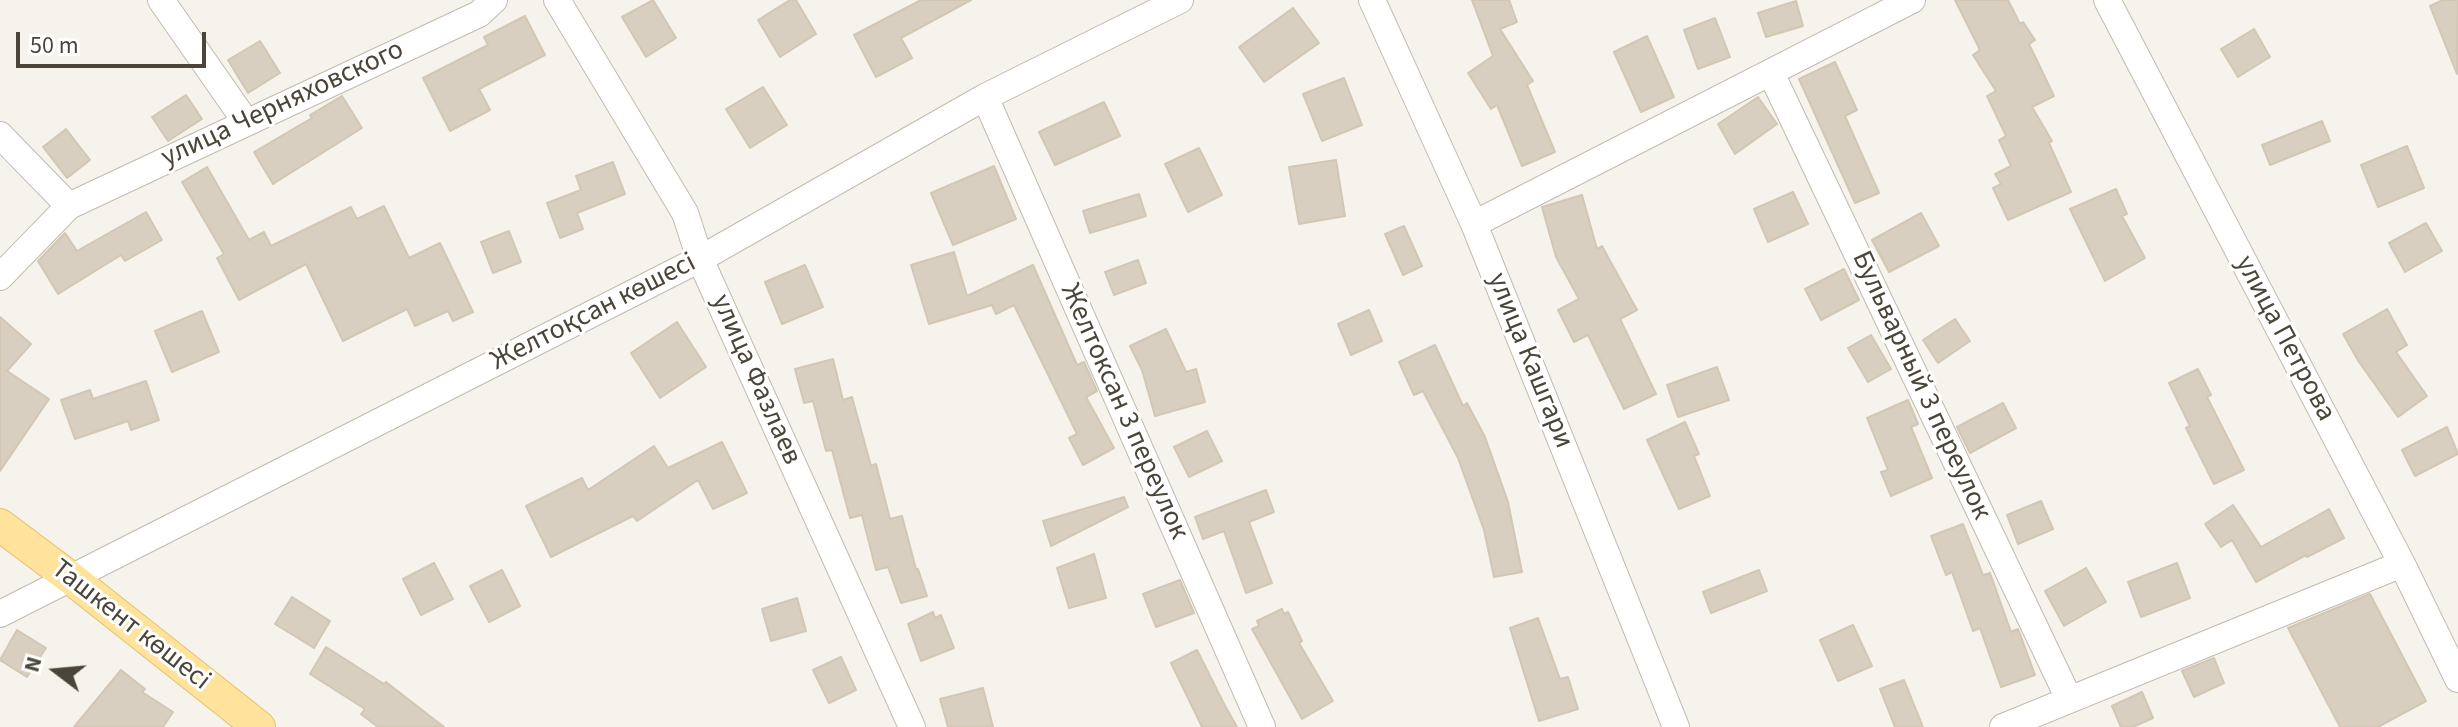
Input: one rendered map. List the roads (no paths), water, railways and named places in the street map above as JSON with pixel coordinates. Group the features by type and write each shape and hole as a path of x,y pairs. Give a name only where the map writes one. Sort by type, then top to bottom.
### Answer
{"main road":[{"name":"Ташкент көшесі","path":"0,525 259,727"}],"street":[{"path":"161,0 246,122"},
{"name":"улица Черняховского","path":"0,277 69,206 479,14 494,0"},
{"name":"улица Фазлаев","path":"557,0 685,213 700,259 912,727"},
{"name":"Желтоқсан көшесі","path":"0,614 700,259 985,97 1180,0"},
{"name":"улица Кашгари","path":"1372,0 1474,224 1676,727"},
{"path":"1474,224 1912,0"},
{"name":"улица Петрова","path":"2107,0 2402,564 2458,679"},
{"name":"Бульварный 3 переулок","path":"1771,73 2069,699"},
{"name":"Желтоксан 3 переулок","path":"985,97 1262,727"},
{"path":"0,135 69,206"},
{"path":"2003,727 2402,564"}]}
